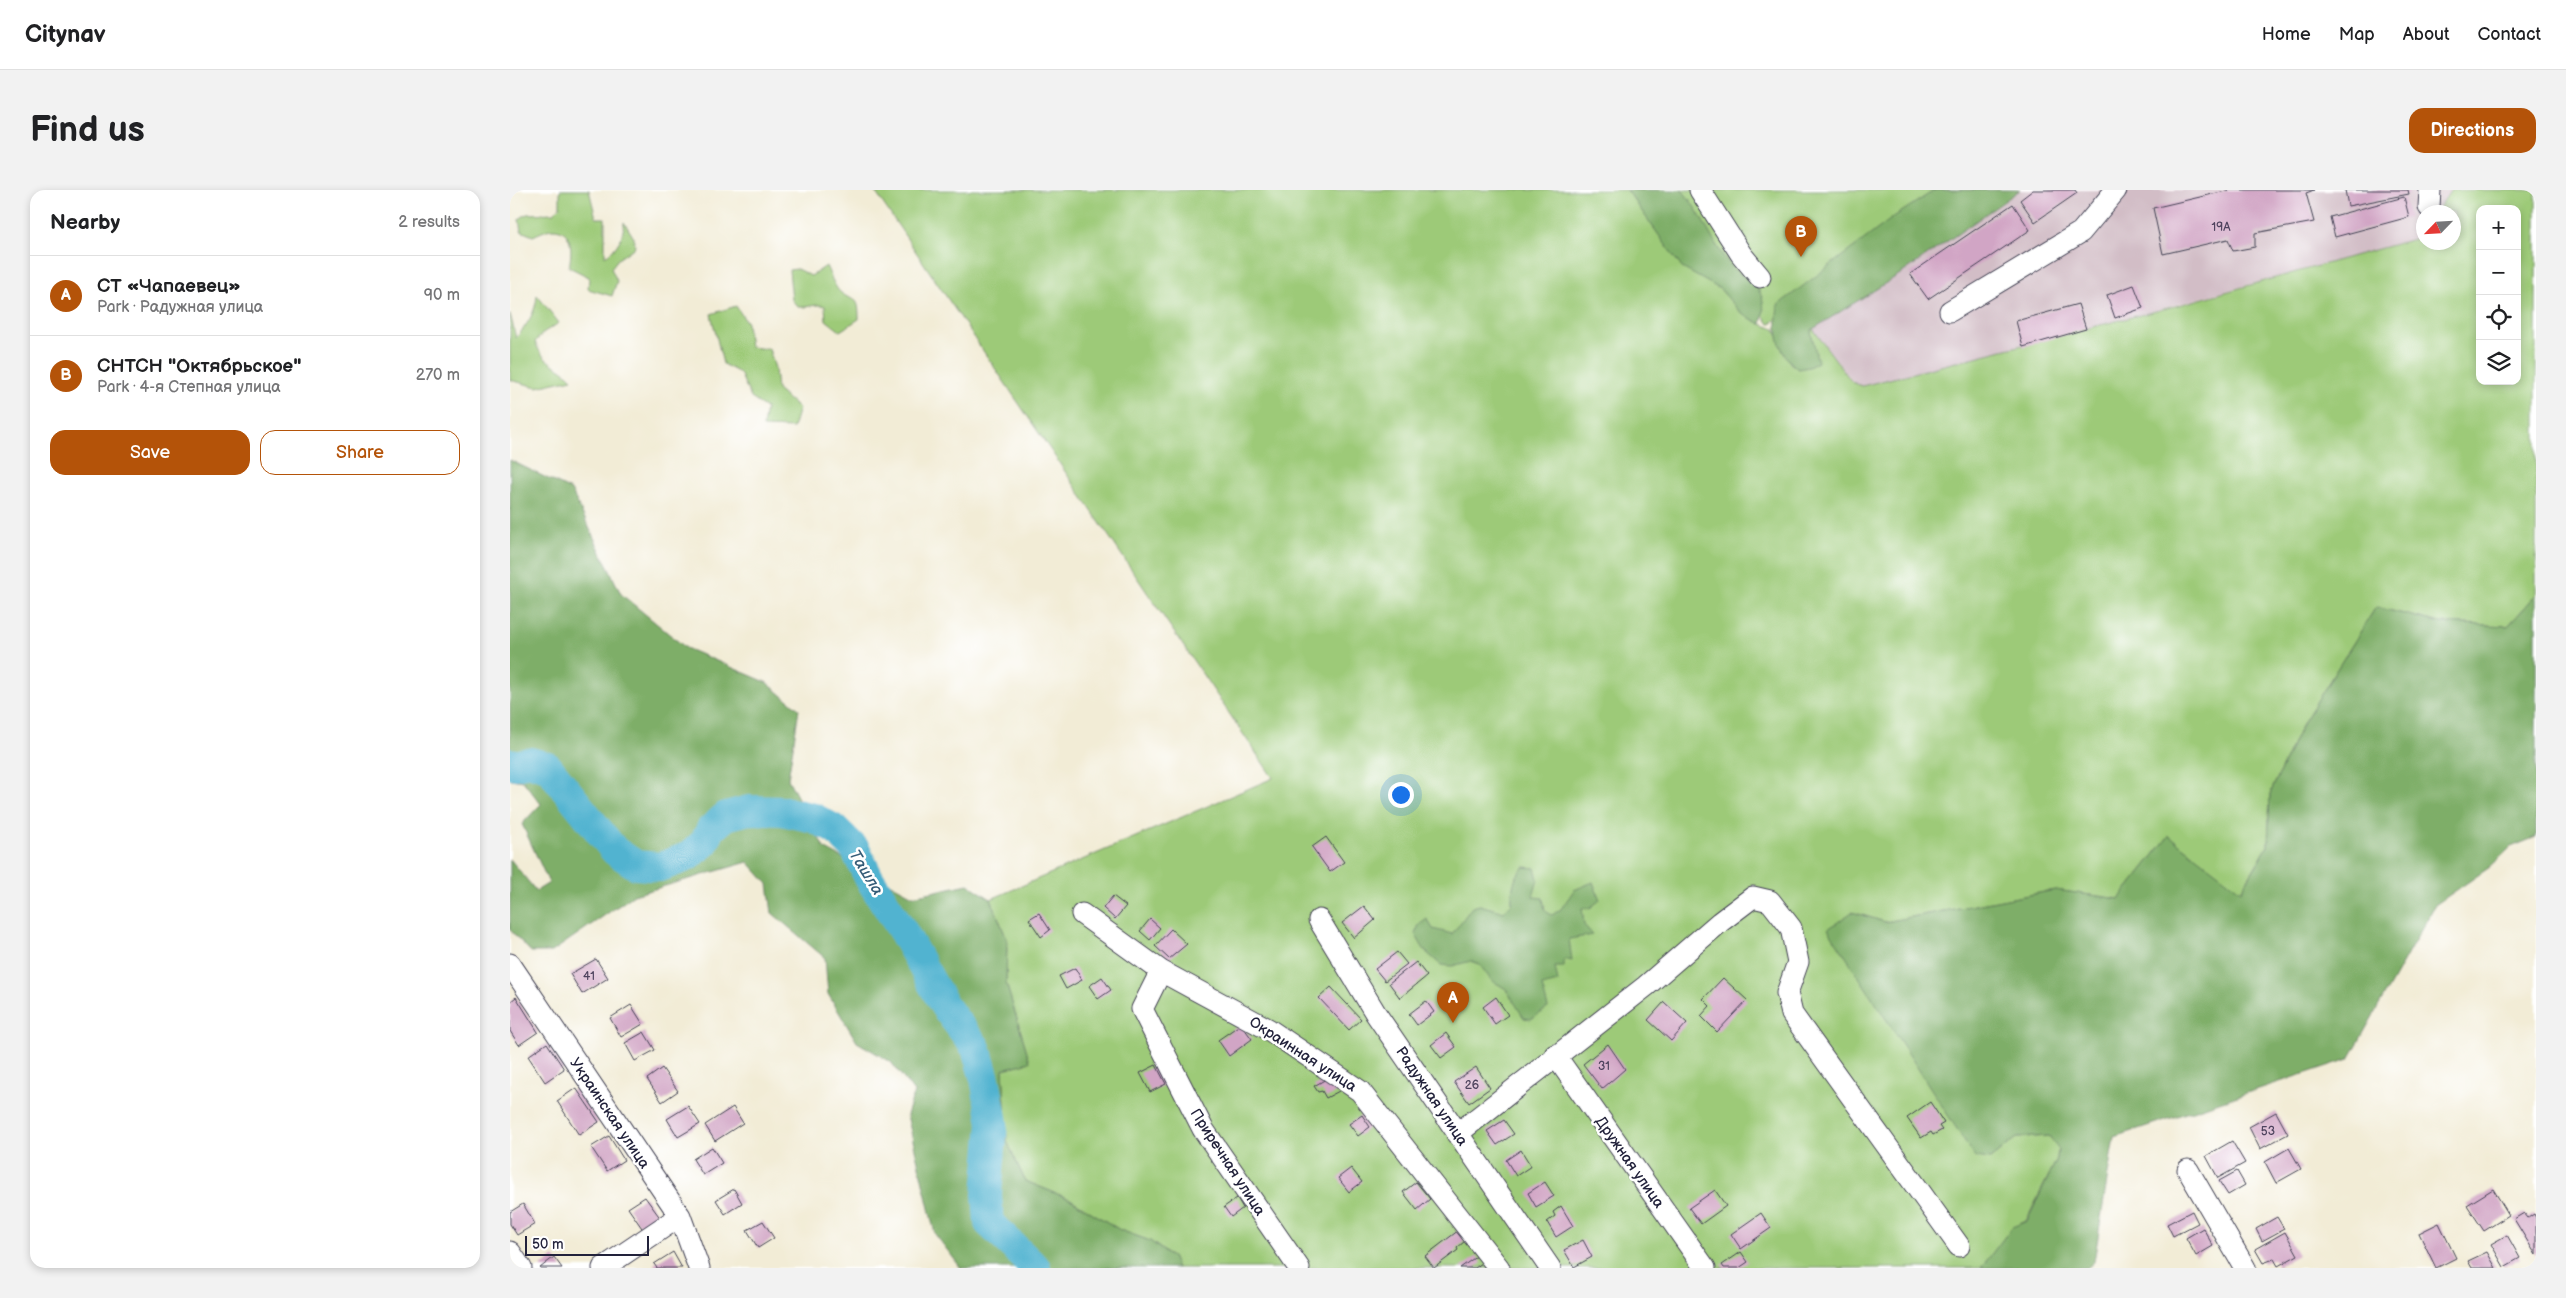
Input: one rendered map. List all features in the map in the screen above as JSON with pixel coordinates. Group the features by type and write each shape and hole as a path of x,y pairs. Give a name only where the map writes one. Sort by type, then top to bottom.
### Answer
{"street":[{"path":"1700,190 1741,254 1760,277"},
{"path":"1950,311 2081,232 2116,190"},
{"path":"1457,1134 1555,1055 1646,986 1720,922 1753,897 1770,901 1791,928 1798,962 1787,993 1792,1014 1959,1246"},
{"name":"Окраинная улица","path":"1082,914 1161,970 1268,1029 1360,1091 1499,1268"},
{"name":"Радужная улица","path":"1319,920 1376,1014 1550,1268"},
{"name":"Украинская улица","path":"510,964 680,1216 699,1268"},
{"name":"Приречная улица","path":"1161,970 1142,1009 1202,1129 1299,1268"},
{"name":"Дружная улица","path":"1555,1055 1705,1268"},
{"path":"2188,1170 2245,1268"},
{"path":"603,1268 680,1216"},
{"path":"510,1252 521,1268"}],"shaded area":[{"path":"2021,190 2451,190 2441,205 2416,205 2416,238 2023,347 1862,386 1853,382 1813,329 1905,271"}],"green space":[{"path":"560,190 589,190 596,218 605,218 605,256 619,242 624,222 634,238 635,247 618,259 611,268 617,281 612,296 588,289 589,277 569,267 571,255 570,242 564,233 559,230 550,229 533,236 521,231 519,219 527,214 554,213 560,207"},
{"path":"874,190 1627,190 1682,267 1720,289 1743,314 1775,329 1790,363 1798,369 1813,342 1811,332 1813,329 1852,382 1862,386 2179,305 2416,238 2416,250 2461,250 2461,205 2441,205 2451,190 2536,190 2536,595 2508,626 2440,623 2376,607 2300,728 2270,794 2268,846 2240,892 2169,836 2119,899 2055,890 1885,922 1852,912 1990,1159 2017,1138 2049,1136 2058,1148 2057,1159 2026,1221 2012,1228 1981,1268 1177,1268 1172,1257 1150,1241 1120,1230 1070,1199 1025,1181 1007,1141 1003,1069 1030,1062 1006,983 1007,940 991,899 1273,778"},
{"path":"1627,190 1682,190 1695,208 1723,256 1736,271 1760,292 1764,306 1761,324 1742,314 1720,289 1682,268"},
{"path":"1679,190 1986,190 1769,324"},
{"path":"1935,190 2020,190 1905,271 1813,329 1811,332 1818,362 1809,367 1798,369 1781,348 1777,332 1778,305 1895,216"},
{"path":"826,266 840,292 855,300 858,306 859,319 840,331 826,320 825,306 798,307 792,300 789,270 797,269 811,276"},
{"path":"537,295 559,323 544,332 535,342 547,360 572,379 537,387 510,380 510,314 516,338 530,318 535,307"},
{"path":"736,306 747,323 750,347 769,349 775,368 777,390 799,408 793,428 763,427 766,408 751,398 740,373 723,364 711,314"},
{"path":"510,460 571,490 621,594 686,648 766,682 799,709 788,779 824,848 913,896 968,884 991,899 1007,940 1006,983 1030,1062 1003,1069 1007,1141 1025,1181 1070,1199 1120,1230 1150,1241 1172,1257 1177,1268 961,1268 935,1234 907,1115 914,1092 891,1062 857,1042 828,994 825,958 772,913 768,884 748,862 634,895 552,952 531,952 510,930 510,859 536,891 549,883 522,824 541,804 523,781 510,779"},
{"path":"2536,595 2536,837 2511,847 2490,867 2435,905 2349,1059 2114,1137 2094,1262 2087,1268 1981,1268 2012,1227 2027,1221 2057,1159 2058,1148 2049,1136 2017,1138 1990,1159 1975,1157 1828,929 1852,912 1885,922 2055,890 2119,899 2169,836 2241,891 2268,846 2270,794 2300,728 2376,607 2440,623 2508,626"},
{"path":"1524,867 1535,868 1538,879 1533,897 1543,898 1545,911 1552,915 1561,909 1574,890 1593,882 1600,900 1590,908 1582,908 1584,925 1593,935 1569,939 1572,961 1564,959 1564,967 1555,967 1558,982 1542,986 1548,1008 1531,1019 1524,1018 1506,989 1491,980 1480,965 1471,961 1452,966 1441,965 1425,951 1415,934 1419,925 1427,919 1433,929 1452,934 1472,907 1480,905 1504,912 1512,903 1514,884"}],"building":[{"path":"2033,190 2075,190 2077,193 2035,222 2020,200"},
{"path":"2230,190 2314,190 2306,193 2314,222 2255,233 2255,247 2233,251 2228,239 2163,254 2153,208"},
{"path":"2345,190 2408,190 2409,194 2348,206"},
{"path":"2404,197 2409,217 2335,237 2330,217"},
{"path":"2013,204 2030,230 1928,299 1910,274"},
{"path":"2134,285 2143,308 2115,318 2107,295"},
{"path":"2078,304 2086,329 2023,347 2016,321"},
{"path":"1326,837 1344,862 1330,872 1312,847"},
{"path":"1113,896 1126,906 1115,919 1103,908"},
{"path":"1364,906 1375,920 1354,938 1342,923"},
{"path":"1039,913 1050,930 1041,937 1029,919"},
{"path":"1150,919 1160,928 1150,940 1140,931"},
{"path":"1171,929 1187,944 1169,959 1155,946"},
{"path":"1397,952 1407,964 1385,981 1375,969"},
{"path":"596,959 608,978 582,994 570,974"},
{"path":"1416,962 1427,976 1400,998 1389,983"},
{"path":"1075,968 1082,980 1066,989 1059,976"},
{"path":"1102,977 1111,990 1098,999 1089,986"},
{"path":"1723,978 1747,1000 1717,1032 1701,1016 1710,1006 1703,999"},
{"path":"1331,987 1361,1019 1349,1030 1319,998"},
{"path":"516,997 538,1032 519,1045 510,1031 510,1002"},
{"path":"1496,997 1508,1015 1495,1024 1483,1007"},
{"path":"1426,1001 1434,1012 1417,1025 1409,1014"},
{"path":"1664,1002 1687,1023 1671,1041 1648,1020"},
{"path":"631,1005 643,1024 621,1037 610,1018"},
{"path":"1241,1024 1252,1039 1229,1056 1218,1040"},
{"path":"644,1032 655,1050 635,1061 625,1043"},
{"path":"1446,1033 1456,1047 1441,1058 1431,1045"},
{"path":"547,1043 564,1069 545,1082 528,1056"},
{"path":"1608,1044 1625,1069 1602,1089 1583,1064"},
{"path":"1156,1065 1166,1084 1150,1092 1140,1073"},
{"path":"1476,1067 1490,1088 1469,1103 1454,1082"},
{"path":"662,1068 678,1091 662,1102 647,1079"},
{"path":"1328,1078 1341,1090 1326,1098 1322,1091 1318,1092 1314,1086"},
{"path":"576,1088 599,1122 579,1135 557,1101"},
{"path":"1930,1102 1944,1123 1939,1126 1942,1130 1933,1135 1931,1132 1921,1138 1907,1118"},
{"path":"688,1106 700,1124 678,1137 667,1119"},
{"path":"733,1107 743,1123 715,1141 705,1125"},
{"path":"2276,1112 2288,1134 2260,1149 2249,1127"},
{"path":"1362,1115 1370,1127 1358,1136 1349,1124"},
{"path":"1504,1120 1514,1134 1497,1145 1487,1131"},
{"path":"609,1136 624,1160 607,1171 591,1147"},
{"path":"2232,1141 2245,1163 2218,1178 2206,1156"},
{"path":"712,1147 722,1163 703,1175 693,1159"},
{"path":"2289,1148 2301,1169 2276,1183 2265,1162"},
{"path":"1521,1150 1531,1166 1516,1176 1506,1160"},
{"path":"1351,1168 1362,1182 1349,1192 1338,1178"},
{"path":"2237,1171 2245,1185 2228,1195 2219,1181"},
{"path":"1416,1182 1430,1199 1417,1210 1403,1192"},
{"path":"1545,1182 1554,1196 1536,1207 1528,1193"},
{"path":"734,1189 742,1203 725,1214 716,1200"},
{"path":"2493,1189 2509,1215 2484,1231 2467,1205"},
{"path":"1715,1190 1726,1206 1701,1224 1689,1208"},
{"path":"645,1197 661,1219 644,1231 628,1208"},
{"path":"1237,1198 1243,1208 1231,1217 1224,1207"},
{"path":"523,1204 535,1224 517,1235 510,1224 510,1212"},
{"path":"1561,1206 1573,1226 1556,1237 1547,1222 1555,1216 1553,1212"},
{"path":"2192,1211 2198,1223 2173,1236 2167,1224"},
{"path":"1761,1213 1771,1228 1741,1249 1731,1234"},
{"path":"2524,1213 2528,1218 2534,1214 2536,1218 2536,1255 2514,1219"},
{"path":"2277,1217 2284,1229 2262,1241 2256,1229"},
{"path":"763,1221 774,1238 758,1248 747,1230"},
{"path":"2439,1223 2456,1258 2436,1268 2419,1233"},
{"path":"2203,1228 2213,1246 2196,1256 2186,1238"},
{"path":"1459,1230 1465,1241 1457,1248 1458,1250 1434,1268 1425,1256"},
{"path":"2285,1232 2298,1255 2278,1266 2274,1259 2263,1263 2255,1249"},
{"path":"2507,1235 2520,1258 2504,1267 2491,1244"},
{"path":"1583,1240 1592,1257 1574,1267 1564,1250"},
{"path":"673,1252 682,1268 657,1268 654,1264"},
{"path":"1741,1252 1748,1262 1739,1268 1724,1268 1722,1265"},
{"path":"2487,1252 2496,1268 2472,1268 2468,1261"},
{"path":"1477,1256 1482,1263 1475,1268 1460,1268"},
{"path":"554,1257 562,1268 540,1268"}],"waterway":[{"name":"Ташла","path":"510,763 515,765 530,762 548,767 615,851 636,865 660,867 687,857 704,843 711,829 726,816 749,810 782,811 814,818 836,830 855,849 869,878 904,933 944,1005 976,1048 985,1079 993,1123 987,1194 989,1223 1036,1268"}],"place":[{"name":"СНТСН \"Октябрьское\"","path":"1801,257"},
{"name":"СТ «Чапаевец»","path":"1453,1023"}]}
